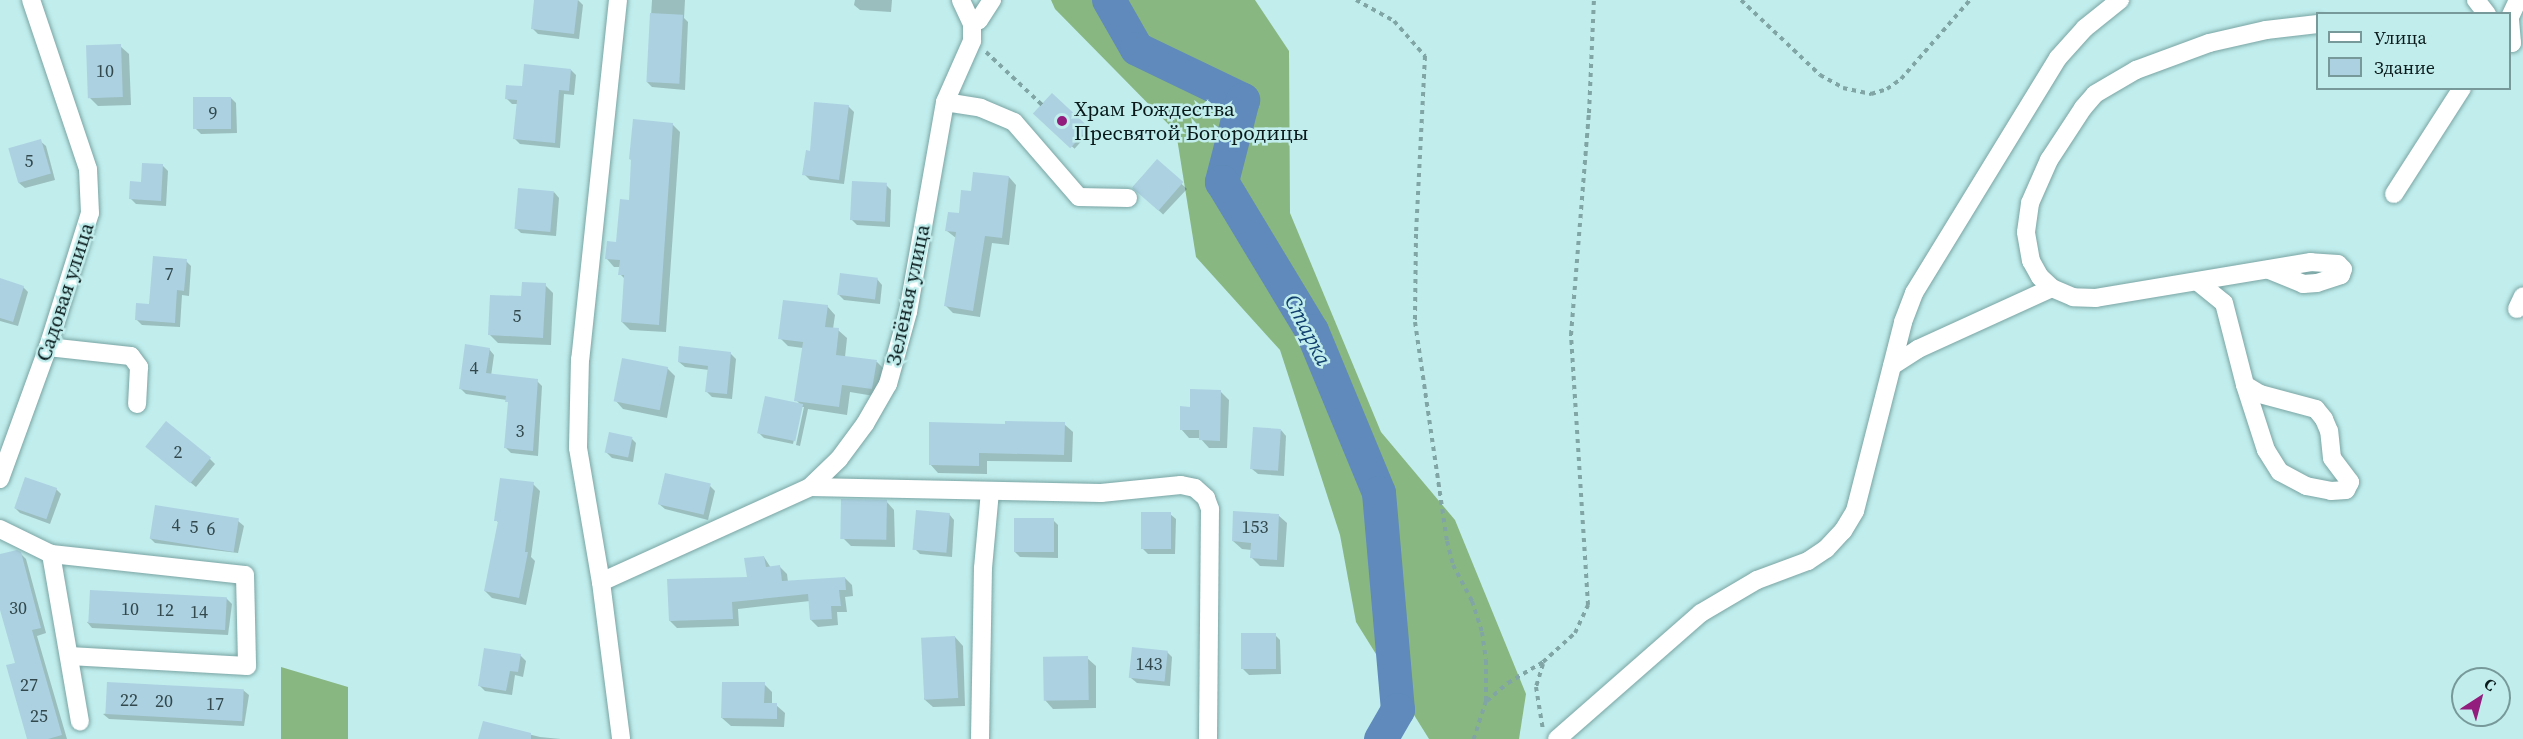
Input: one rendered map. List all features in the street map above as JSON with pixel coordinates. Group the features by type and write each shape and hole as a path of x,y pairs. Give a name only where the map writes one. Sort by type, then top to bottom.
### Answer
{"street":[{"name":"Садовая улица","path":"0,479 48,347 90,213 88,169 31,0"},
{"path":"618,0 580,359 578,448 601,582 621,739"},
{"path":"961,0 972,32"},
{"name":"Зелёная улица","path":"601,582 810,487 839,459 865,424 888,384 908,312 945,102 972,32 992,0"},
{"path":"1557,739 1701,613 1757,580 1808,561 1826,549 1843,531 1855,511 1892,366 1914,293 2023,111 2058,58 2085,28 2121,0"},
{"path":"2476,0 2485,12"},
{"path":"2511,16 2518,0"},
{"path":"2269,270 2096,298 2073,297 2052,288 2040,277 2031,261 2026,232 2030,204 2049,160 2083,108 2095,94 2136,70 2209,43 2266,30 2316,24"},
{"path":"2511,24 2514,44"},
{"path":"2394,195 2461,90"},
{"path":"945,102 981,108 1014,122 1079,197 1128,198"},
{"path":"2198,282 2224,303 2244,384 2266,450 2280,472 2306,486 2331,491 2346,490 2350,482 2332,458 2329,431 2324,418 2316,409 2260,394 2244,384"},
{"path":"1892,366 1918,349 2052,288"},
{"path":"48,347 131,356 139,367 137,404"},
{"path":"810,487 1101,493 1181,485 1195,488 1206,498 1210,510 1208,739"},
{"path":"980,739 983,568 990,491"},
{"path":"0,529 51,554 245,575 247,666 69,656"},
{"path":"51,554 80,722"}],"path":[{"path":"1356,0 1394,21 1425,56 1416,234 1415,322 1453,565 1472,600 1482,632 1486,660 1486,701 1474,739"},
{"path":"1486,701 1508,682 1543,662 1575,633 1587,605 1571,335 1589,113 1594,0"},
{"path":"1741,0 1821,75 1843,88 1871,94 1887,89 1901,80 1970,0"},
{"path":"972,32 1042,105"},
{"path":"1541,739 1543,733 1536,687 1543,662"}],"green space":[{"path":"1051,0 1255,0 1289,51 1290,213 1381,432 1455,520 1526,694 1519,739 1429,739 1356,622 1340,535 1280,350 1196,257 1176,132 1055,9"},
{"path":"281,667 348,687 348,739 281,739"}],"building":[{"path":"534,0 578,0 574,34 531,29"},
{"path":"650,13 683,15 679,84 646,82"},
{"path":"121,44 123,97 88,98 86,45"},
{"path":"524,64 571,69 569,91 559,90 555,143 513,139 517,100 505,99 506,85 522,86"},
{"name":"Храм Рождества Пресвятой Богородицы","path":"1052,93 1089,128 1070,148 1033,113"},
{"path":"193,97 231,97 231,129 193,129"},
{"path":"814,102 849,105 839,180 802,175 806,150 810,151"},
{"path":"633,119 673,123 659,325 621,322 624,275 618,275 620,260 605,259 607,241 616,242 620,199 629,200 631,160 629,159"},
{"path":"41,139 51,174 18,183 8,148"},
{"path":"1157,159 1183,182 1158,211 1132,188"},
{"path":"142,163 163,164 161,201 129,199 130,181 141,182"},
{"path":"973,172 1009,176 1002,238 985,236 973,311 944,306 956,232 945,231 948,212 959,213 961,190 971,191"},
{"path":"852,181 887,183 885,222 850,220"},
{"path":"518,188 554,191 550,232 514,229"},
{"path":"153,256 187,259 184,291 177,290 175,323 135,320 136,303 149,304"},
{"path":"840,273 878,278 875,299 837,295"},
{"path":"0,278 24,286 13,322 0,318"},
{"path":"522,282 546,283 543,338 488,335 490,295 521,296"},
{"path":"783,300 828,305 825,327 839,328 836,355 877,360 872,389 842,385 839,407 794,401 803,342 778,339"},
{"path":"465,344 490,348 486,373 538,379 533,451 504,448 508,402 505,402 506,396 459,389"},
{"path":"679,346 731,352 727,394 705,392 708,366 678,362"},
{"path":"622,358 668,367 660,410 614,401"},
{"path":"1190,389 1221,390 1220,441 1199,440 1199,430 1180,430 1180,406 1190,407"},
{"path":"765,396 803,404 795,441 757,433"},
{"path":"166,421 211,458 190,483 145,447"},
{"path":"1005,421 1065,422 1064,455 979,453 979,466 929,465 929,422 1005,424"},
{"path":"1253,427 1281,429 1278,471 1250,469"},
{"path":"609,432 632,437 628,458 605,453"},
{"path":"665,473 711,484 704,515 658,504"},
{"path":"25,477 57,488 46,519 14,508"},
{"path":"500,478 534,482 525,552 528,552 519,598 484,591 498,521 494,521"},
{"path":"841,499 887,500 886,540 840,539"},
{"path":"155,505 239,518 234,552 150,539"},
{"path":"916,510 950,513 946,553 913,550"},
{"path":"1233,511 1279,514 1277,560 1250,558 1251,543 1232,541"},
{"path":"1141,512 1171,512 1171,549 1141,549"},
{"path":"1014,518 1054,518 1054,552 1014,552"},
{"path":"17,550 21,552 41,628 32,630 62,735 48,739 27,739 6,665 15,663 0,610 0,554"},
{"path":"764,556 766,567 780,565 782,581 845,577 846,590 839,590 841,606 831,606 832,619 810,620 808,594 732,602 733,619 669,621 667,579 747,577 744,558"},
{"path":"90,590 227,597 225,630 88,623"},
{"path":"1241,633 1276,633 1276,669 1241,669"},
{"path":"955,636 958,698 924,700 921,638"},
{"path":"1132,647 1168,651 1165,682 1129,678"},
{"path":"484,648 521,654 518,672 510,671 506,691 478,686"},
{"path":"1088,656 1089,700 1044,701 1043,657"},
{"path":"107,682 244,689 242,721 105,714"},
{"path":"722,682 765,682 764,703 777,703 777,719 721,718"},
{"path":"483,721 531,733 531,739 478,739"}],"waterway":[{"name":"Старка","path":"1109,0 1137,49 1243,100 1222,182 1312,331 1379,493 1398,710 1381,739"}],"place":[{"name":"Храм Рождества Пресвятой Богородицы","path":"1062,121"}]}
